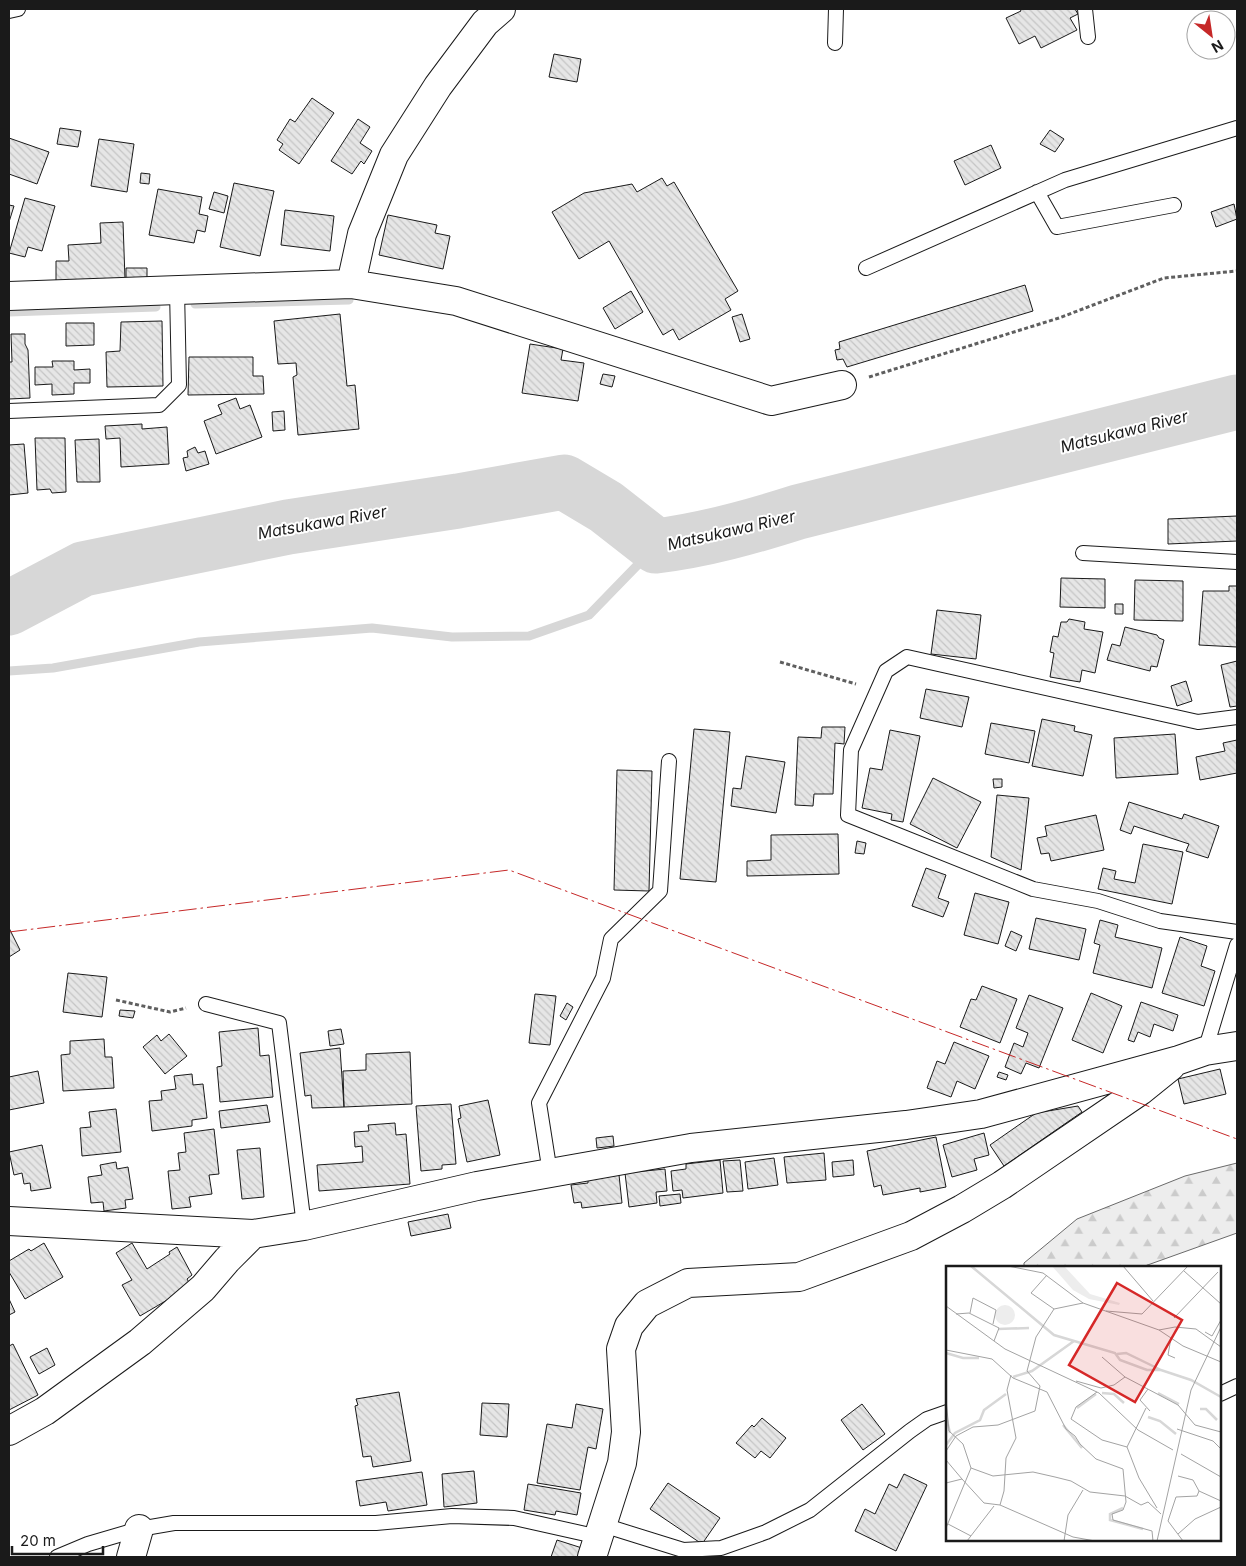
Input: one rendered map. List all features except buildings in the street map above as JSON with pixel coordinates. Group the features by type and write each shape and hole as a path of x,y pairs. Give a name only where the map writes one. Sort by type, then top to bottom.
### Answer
{"street":[{"path":"351,284 362,234 394,155 438,86 485,23 501,9"},
{"path":"9,296 351,284 456,301 772,401 842,385"},
{"path":"9,1221 254,1234 304,1226 477,1186 691,1148 906,1125 981,1114 1179,1060 1205,1050 1237,1046"},
{"path":"598,1540 622,1463 626,1432 621,1349 629,1326 647,1304 688,1283 799,1277 911,1236 1002,1185 1140,1091 1179,1060"},
{"path":"9,1431 45,1411 140,1342 203,1288 226,1260 254,1234"},
{"path":"131,1557 139,1528"}],"lane":[{"path":"9,11 18,9"},
{"path":"835,43 836,9"},
{"path":"1085,9 1088,37"},
{"path":"866,268 1065,180 1237,128"},
{"path":"1037,192 1057,227 1174,205"},
{"path":"9,412 159,405 179,385 177,290"},
{"path":"1083,553 1237,562"},
{"path":"1237,717 1198,722 907,657 886,671 851,750 848,815 1033,889 1098,901 1160,921 1237,932"},
{"path":"550,1172 539,1103 602,978 611,939 660,891 669,761"},
{"path":"1205,1050 1237,945"},
{"path":"206,1004 279,1023 304,1226"},
{"path":"1221,1394 1237,1386"},
{"path":"57,1557 88,1544 139,1528 174,1523 376,1523 452,1516 514,1518 598,1540 683,1550 721,1548 766,1532 810,1510 927,1419 946,1412"}],"path":[{"path":"842,385 1059,318 1164,278 1237,271"},
{"path":"780,662 878,690"},
{"path":"116,1000 170,1012 206,1004"}],"green space":[{"path":"1237,1163 1237,1233 1145,1266 1024,1266 1024,1263 1077,1219 1185,1176"}],"waterway":[{"path":"195,304 349,300"},
{"path":"9,312 156,307"},
{"name":"Matsukawa River","path":"9,608 83,569 288,527 458,501 564,482 606,507 656,546 692,540 1237,402"},
{"path":"9,671 53,668 199,642 372,628 452,637 529,636 589,615 656,546"}],"power":[{"path":"9,932 509,870 1237,1139"}]}
